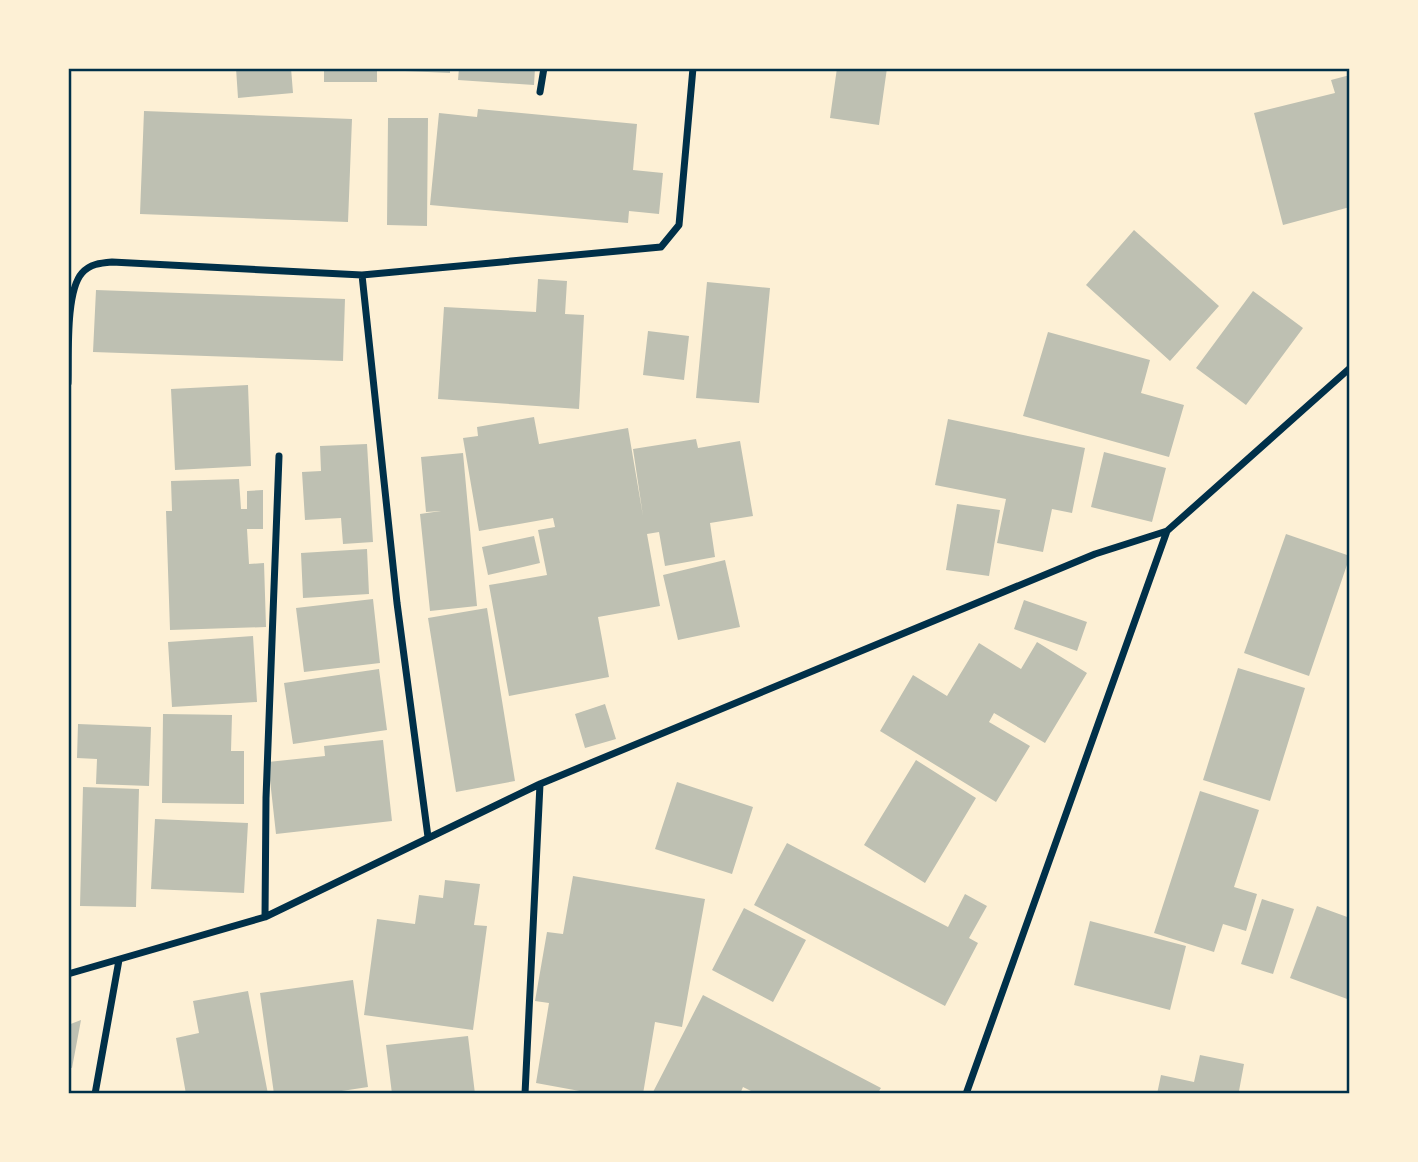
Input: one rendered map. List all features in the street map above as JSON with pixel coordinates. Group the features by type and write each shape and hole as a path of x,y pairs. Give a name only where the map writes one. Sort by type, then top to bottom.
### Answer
{"street":[{"path":"540,92 544,68"},
{"path":"68,383 69,312 80,275 94,264 112,262 362,275 661,247 679,225 693,68"},
{"path":"362,275 397,603 428,837"},
{"path":"68,974 265,916 540,784 1095,554 1167,531 1350,368"},
{"path":"265,916 266,798 279,456"},
{"path":"966,1094 1167,531"},
{"path":"525,1094 540,784"},
{"path":"95,1094 119,960"}],"building":[{"path":"236,68 291,68 293,93 238,98"},
{"path":"324,68 377,68 377,82 324,82"},
{"path":"405,68 450,68 450,73 405,71"},
{"path":"459,68 535,68 534,85 458,80"},
{"path":"837,68 887,68 879,125 830,118"},
{"path":"1350,75 1350,207 1283,225 1254,113 1335,93 1331,80"},
{"path":"478,109 637,124 633,170 663,173 659,214 629,211 628,223 430,205 439,113 477,117"},
{"path":"144,111 352,119 348,222 140,214"},
{"path":"388,118 428,118 427,226 387,225"},
{"path":"1134,230 1219,306 1170,361 1086,285"},
{"path":"538,279 567,281 565,314 584,315 579,409 438,399 444,307 536,312"},
{"path":"707,282 770,288 759,403 696,398"},
{"path":"96,290 345,299 343,361 93,352"},
{"path":"1253,291 1303,328 1246,405 1196,368"},
{"path":"648,331 689,336 684,380 643,375"},
{"path":"1048,332 1150,360 1141,393 1184,405 1169,457 1023,416"},
{"path":"248,385 251,466 175,470 171,389"},
{"path":"534,417 539,444 628,428 643,516 633,449 696,439 698,448 740,441 753,516 710,523 715,557 665,566 659,532 647,534 660,606 598,617 609,677 509,696 489,585 547,575 538,530 555,527 553,518 479,531 463,438 478,436 477,427"},
{"path":"948,419 1085,448 1072,513 1052,509 1043,552 997,543 1006,499 935,485"},
{"path":"367,444 373,542 343,544 341,518 305,520 302,472 321,471 320,446"},
{"path":"1104,452 1166,468 1152,522 1091,507"},
{"path":"463,453 477,606 430,611 420,514 441,511 426,512 421,457"},
{"path":"239,479 241,509 247,509 247,491 263,490 263,529 247,529 249,564 264,563 266,627 170,630 166,511 172,511 171,481"},
{"path":"957,504 1000,510 989,576 946,570"},
{"path":"1286,534 1350,556 1309,676 1244,653"},
{"path":"534,536 540,563 488,575 482,547"},
{"path":"367,549 369,594 303,598 301,553"},
{"path":"725,560 740,627 678,640 663,575"},
{"path":"373,599 380,663 304,672 296,608"},
{"path":"1024,600 1087,622 1077,651 1014,629"},
{"path":"487,608 515,781 456,792 428,618"},
{"path":"253,636 257,702 172,707 168,642"},
{"path":"1037,642 1087,673 1045,743 994,713 989,722 1030,746 996,802 880,731 913,675 947,696 979,643 1021,669"},
{"path":"1238,668 1305,688 1270,801 1203,780"},
{"path":"379,669 387,730 293,744 284,683"},
{"path":"605,704 616,739 585,748 575,714"},
{"path":"163,714 232,715 231,751 244,751 244,804 162,803"},
{"path":"78,724 151,727 149,786 96,784 97,759 77,758"},
{"path":"383,740 392,821 276,834 268,762 325,756 324,746"},
{"path":"916,760 976,798 925,883 864,845"},
{"path":"677,782 753,807 732,874 655,849"},
{"path":"83,787 139,789 136,907 80,906"},
{"path":"1200,791 1259,810 1234,887 1257,894 1246,931 1223,924 1214,952 1154,933"},
{"path":"155,819 248,823 244,893 151,889"},
{"path":"787,843 948,927 965,894 987,906 969,938 978,943 945,1006 754,905"},
{"path":"573,876 705,899 682,1027 655,1022 643,1094 596,1094 536,1083 549,1003 535,1001 547,932 563,934"},
{"path":"445,880 480,884 474,925 487,926 473,1030 364,1015 377,919 415,924 419,895 443,898"},
{"path":"1262,899 1294,909 1273,974 1241,964"},
{"path":"1317,906 1350,918 1350,1000 1290,978"},
{"path":"744,908 806,940 773,1002 712,970"},
{"path":"1090,921 1186,946 1170,1010 1074,985"},
{"path":"353,980 368,1087 322,1094 274,1094 260,993"},
{"path":"248,991 268,1094 186,1094 176,1038 199,1033 193,1001"},
{"path":"703,995 881,1088 877,1094 757,1094 743,1087 740,1094 652,1094"},
{"path":"81,1020 72,1068 68,1067 68,1025"},
{"path":"468,1036 475,1094 392,1094 386,1045"},
{"path":"1200,1055 1244,1064 1239,1091 1245,1094 1157,1094 1161,1075 1194,1082"}]}
